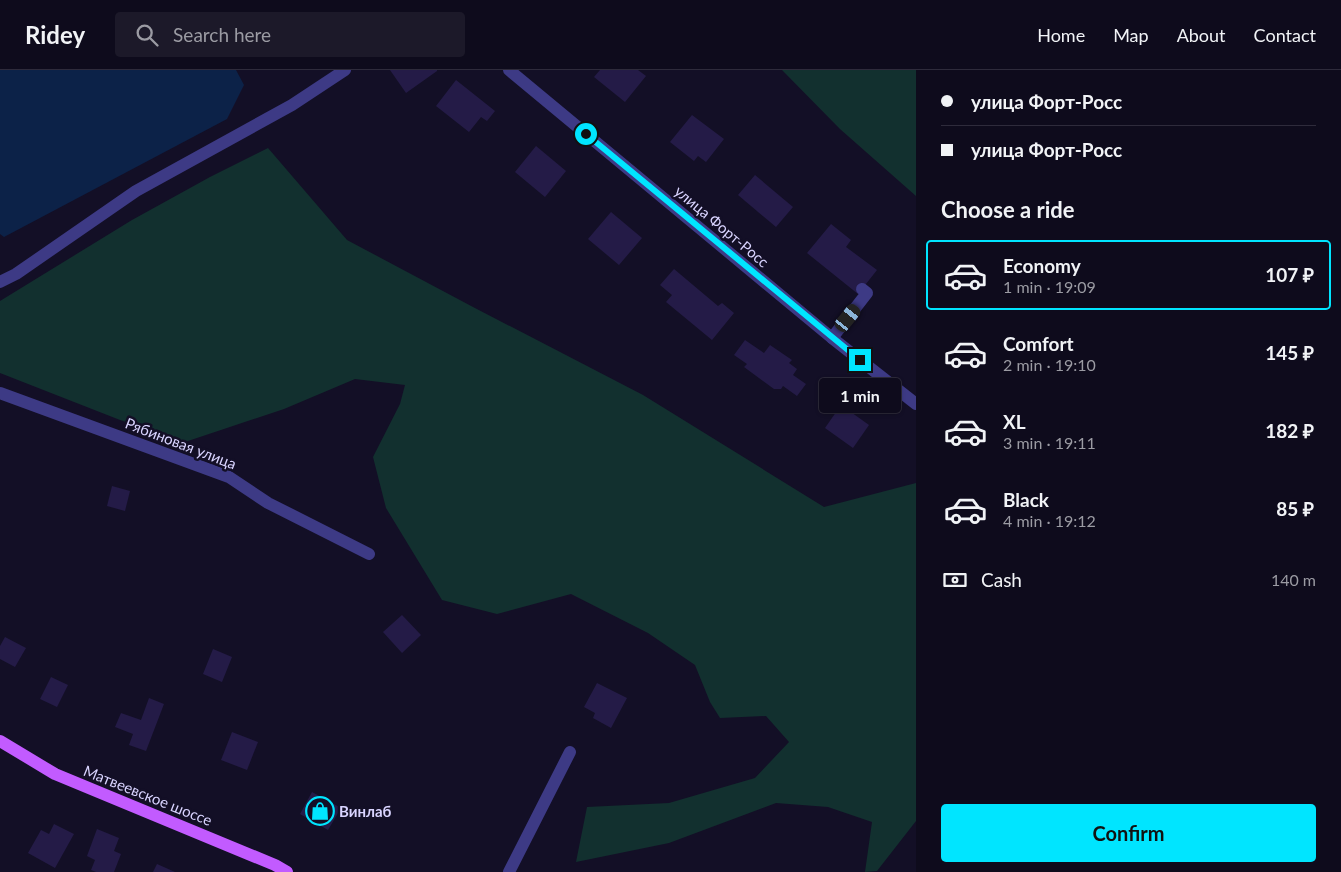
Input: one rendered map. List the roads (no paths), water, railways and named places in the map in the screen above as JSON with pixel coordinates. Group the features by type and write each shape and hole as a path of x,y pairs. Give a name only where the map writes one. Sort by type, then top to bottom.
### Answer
{"main road":[{"name":"Матвеевское шоссе","path":"0,741 55,774 273,869 287,872"}],"street":[{"path":"0,282 16,274 136,191 292,104 345,70"},
{"name":"улица Форт-Росс","path":"509,70 832,338 916,404"},
{"path":"832,338 867,293 862,288"},
{"name":"Рябиновая улица","path":"0,393 229,477 268,503 368,554"},
{"path":"509,872 570,752"}],"water":[{"path":"0,70 236,70 244,85 227,119 4,237 0,234"}],"place":[{"name":"Винлаб","path":"320,811"}]}
